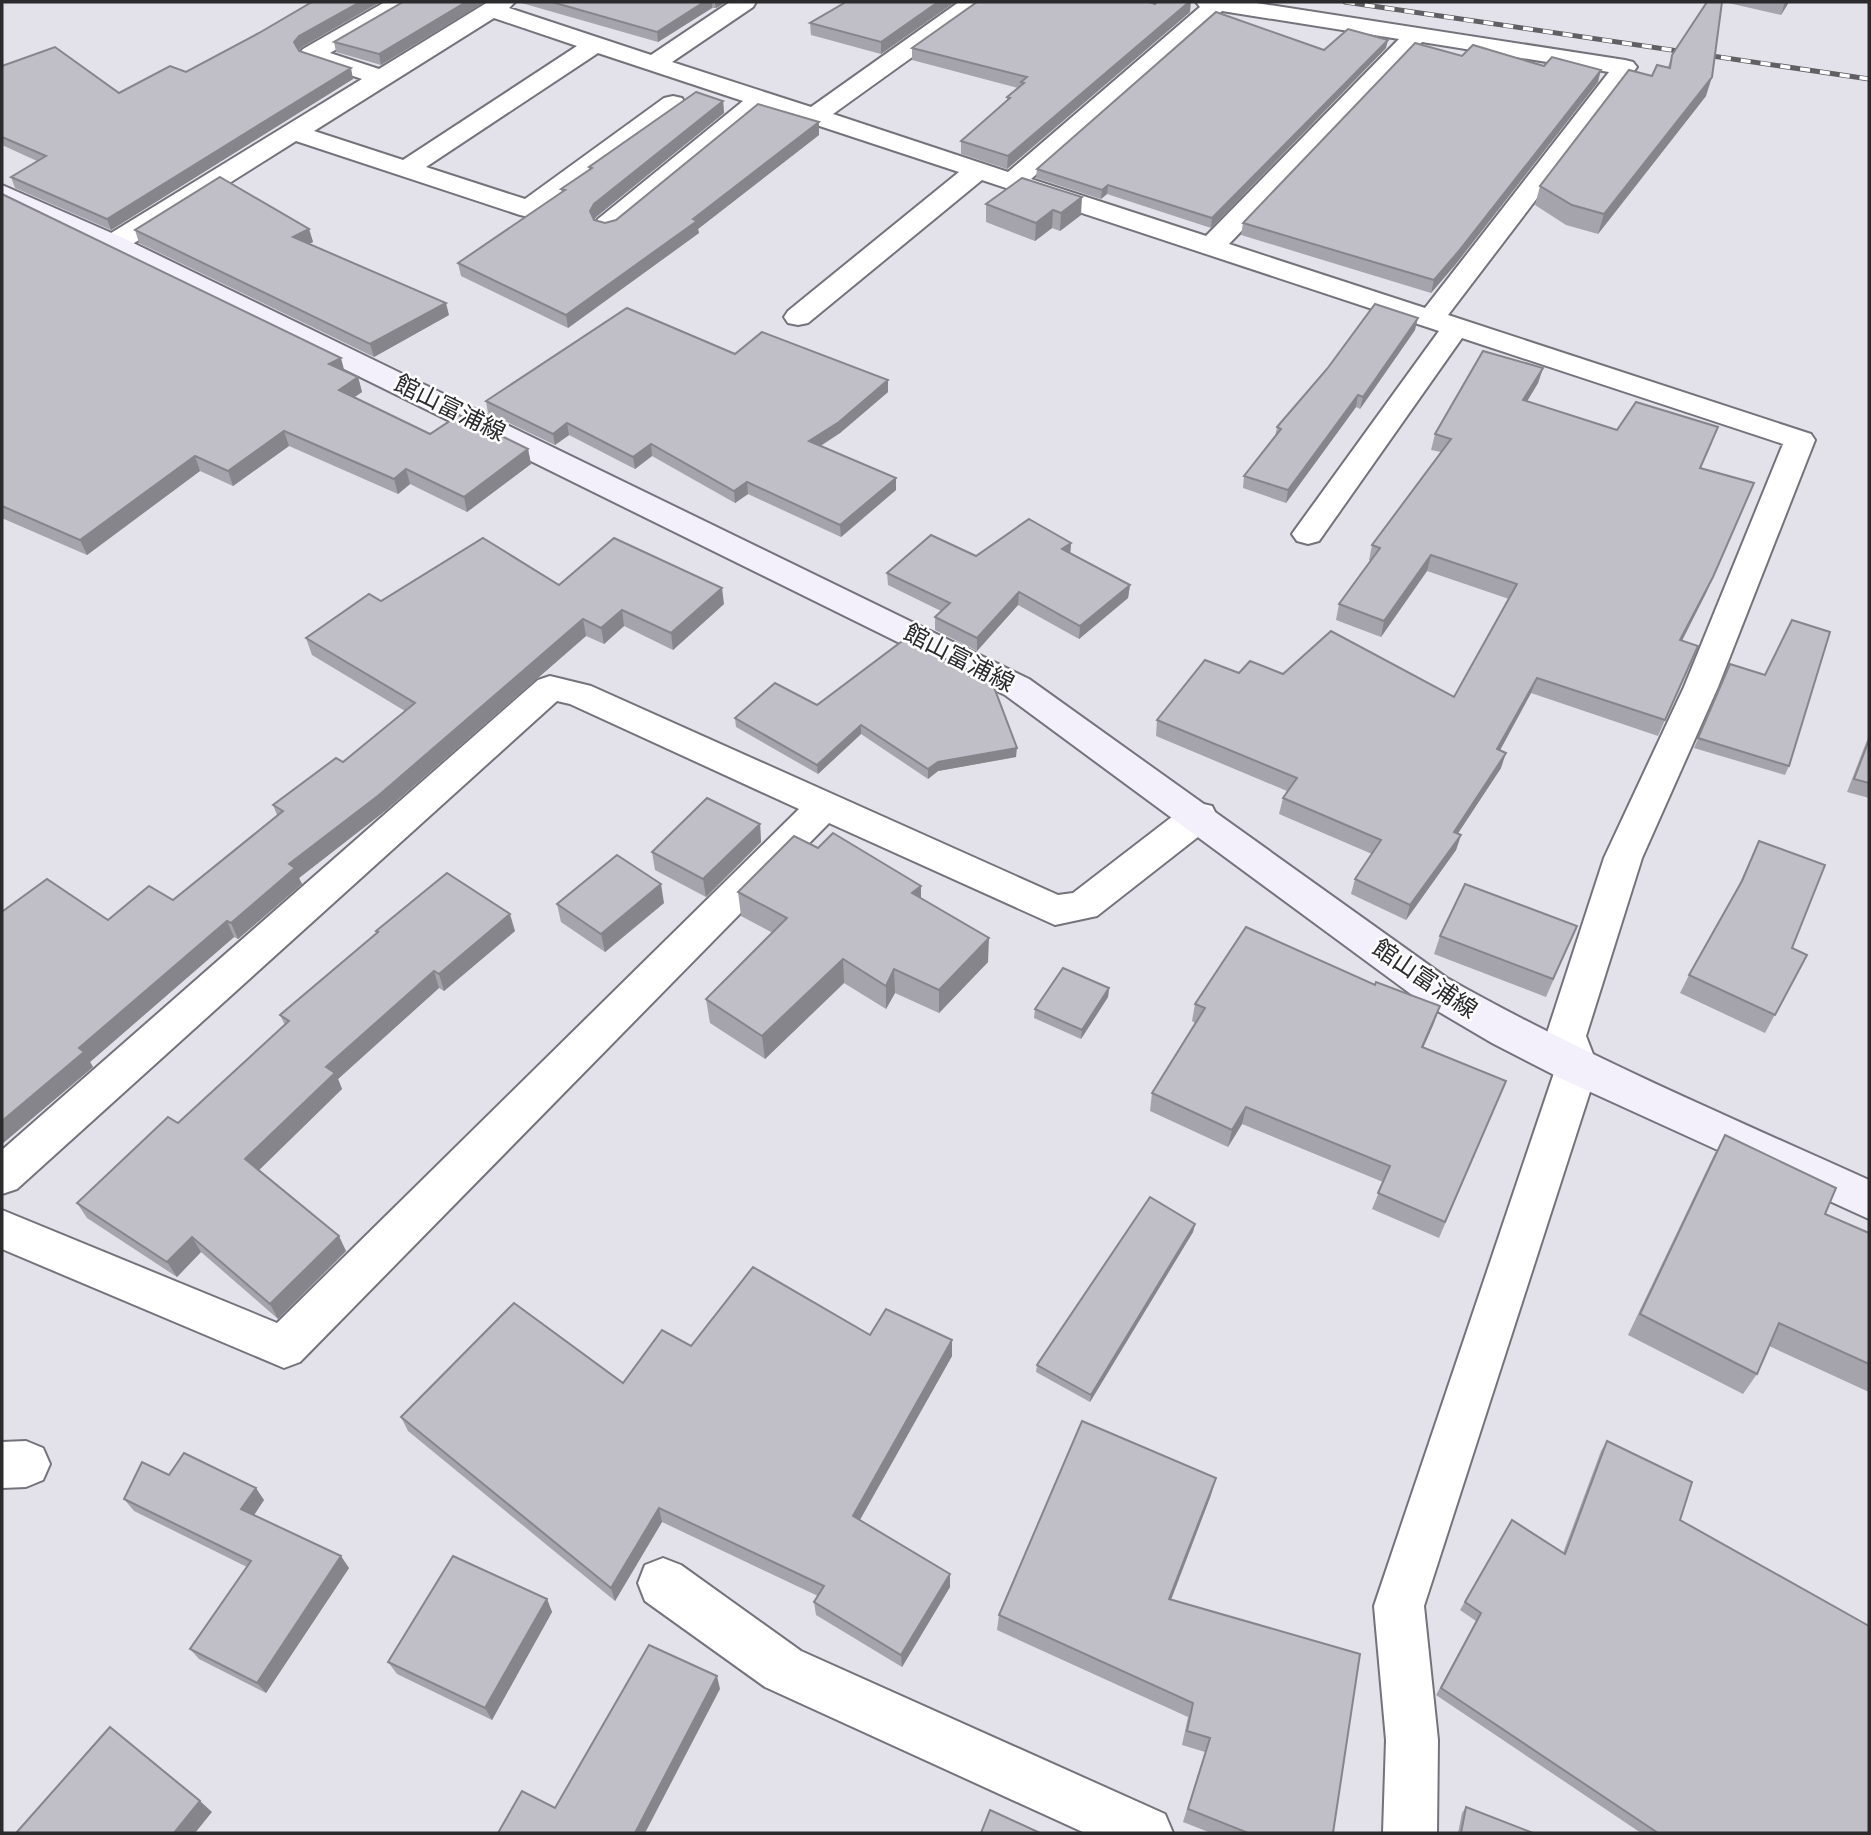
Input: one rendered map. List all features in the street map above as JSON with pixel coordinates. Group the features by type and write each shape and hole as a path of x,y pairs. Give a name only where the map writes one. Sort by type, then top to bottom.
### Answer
{"main road":[{"name":"館山富浦線","path":"2,193 113,244 978,666 1038,702 1199,816 1433,989 1506,1031 1577,1067 1869,1200"}],"street":[{"path":"381,78 312,54 401,2"},
{"path":"654,63 745,2"},
{"path":"815,116 974,2"},
{"path":"1013,181 1212,3 1625,67 1444,323 1308,534"},
{"path":"113,244 498,6 596,44 1800,440 1701,688 1623,858 1566,1036 1577,1067 1399,1606 1412,1740 1410,1833"},
{"path":"1212,247 1417,34"},
{"path":"406,169 596,44"},
{"path":"607,225 762,98"},
{"path":"296,133 529,209 674,103"},
{"path":"798,317 978,170"},
{"path":"2,1176 550,688 579,694 1055,910 1083,906 1199,816"},
{"path":"2,1229 284,1347 825,805"},
{"path":"663,1583 783,1669 1146,1833"}],"building":[{"path":"312,2 360,2 299,36 294,42 299,51 351,68 107,219 11,177 46,156 2,137 2,66 55,47 119,93 170,66 186,72"},
{"path":"403,2 466,2 379,54 334,42"},
{"path":"552,2 704,2 657,32"},
{"path":"846,2 938,2 881,42 810,23"},
{"path":"977,2 1189,2 1008,156 961,141 1010,98 1007,97 1024,83 1021,82 1027,77 912,48"},
{"path":"1707,2 1722,2 1712,77 1604,214 1572,205 1540,186 1629,70 1652,76 1657,65 1670,68 1672,55"},
{"path":"1216,12 1324,50 1348,29 1388,40 1212,218 1108,185 1102,190 1037,169"},
{"path":"1415,43 1462,56 1473,45 1544,66 1552,57 1601,70 1434,280 1243,223"},
{"path":"696,92 723,101 594,204 590,211 594,220 605,223 616,220 758,104 819,122 693,219 697,221 566,315 458,263 565,190 561,189"},
{"path":"220,177 309,229 293,237 446,303 370,344 135,230"},
{"path":"1022,178 1082,197 1061,213 1053,210 1036,223 986,204"},
{"path":"2,194 341,358 329,364 358,377 339,390 430,434 459,415 528,449 464,497 406,469 394,479 284,431 228,471 195,456 80,540 2,506"},
{"path":"1375,304 1418,318 1363,397 1358,395 1288,490 1244,476 1281,429 1277,427 1327,369"},
{"path":"627,308 735,354 762,332 888,380 839,422 809,441 896,478 840,525 747,482 734,491 651,444 633,457 567,423 553,434 486,401"},
{"path":"1483,351 1543,368 1523,400 1617,430 1636,402 1718,427 1700,468 1754,483 1713,577 1680,640 1698,646 1665,720 1537,678 1497,749 1506,753 1454,832 1461,835 1410,905 1355,879 1381,840 1283,798 1297,778 1157,720 1205,660 1239,673 1250,661 1283,674 1331,631 1454,697 1517,584 1431,555 1384,621 1339,604 1380,548 1372,545 1451,439 1435,434"},
{"path":"1029,519 1071,543 1062,549 1130,585 1080,626 1019,592 977,638 935,617 950,603 887,573 931,535 976,556"},
{"path":"483,538 559,585 614,538 722,588 671,633 622,610 601,628 583,619 379,795 289,864 295,868 231,923 227,921 79,1048 84,1052 2,1121 2,911 47,879 108,920 149,886 173,900 283,811 273,805 336,758 343,762 415,703 306,638 369,594 381,601"},
{"path":"1792,620 1830,632 1789,766 1698,738 1730,664 1765,675"},
{"path":"905,639 992,682 1017,748 938,762 928,769 861,725 817,765 735,718 775,683 817,705"},
{"path":"1869,740 1869,783 1854,779"},
{"path":"707,798 760,824 703,879 652,852"},
{"path":"833,833 921,886 912,893 989,938 939,990 894,969 886,986 843,959 762,1036 706,999 787,918 738,892 794,836 818,848"},
{"path":"1759,841 1825,865 1792,948 1807,955 1775,1015 1689,975 1742,881"},
{"path":"617,855 661,884 601,934 557,904"},
{"path":"447,873 510,914 439,974 434,971 326,1067 335,1073 245,1159 339,1236 270,1304 192,1237 167,1262 77,1203 168,1117 178,1123 289,1021 280,1015"},
{"path":"1465,884 1577,926 1553,979 1440,936"},
{"path":"1246,927 1375,985 1376,982 1440,1006 1422,1047 1506,1081 1445,1222 1378,1193 1390,1166 1246,1107 1232,1130 1152,1093 1205,1008 1195,1004"},
{"path":"1063,968 1109,988 1082,1030 1035,1009"},
{"path":"1725,1135 1836,1188 1825,1214 1869,1233 1869,1364 1779,1323 1757,1374 1640,1314"},
{"path":"1150,1197 1195,1224 1091,1395 1037,1365"},
{"path":"753,1267 870,1335 886,1309 952,1340 853,1516 950,1574 901,1655 814,1602 824,1586 659,1508 611,1588 401,1417 514,1303 623,1383 662,1330 691,1346"},
{"path":"1082,1421 1216,1478 1169,1599 1360,1654 1333,1833 1248,1833 1188,1809 1210,1738 1187,1731 1193,1703 999,1615"},
{"path":"1607,1441 1692,1482 1680,1520 1869,1626 1869,1833 1658,1833 1441,1688 1481,1613 1465,1602 1512,1520 1565,1554"},
{"path":"184,1453 256,1488 241,1509 341,1556 257,1683 190,1649 251,1561 124,1499 142,1462 169,1475"},
{"path":"453,1556 547,1599 485,1708 388,1662"},
{"path":"649,1645 717,1676 635,1833 498,1833 522,1791 555,1808"},
{"path":"110,1727 200,1801 174,1833 16,1833"},
{"path":"1466,1807 1533,1833 1461,1833"},
{"path":"990,1810 1040,1833 981,1833"}],"railway":[{"path":"1345,2 1869,79"}]}
